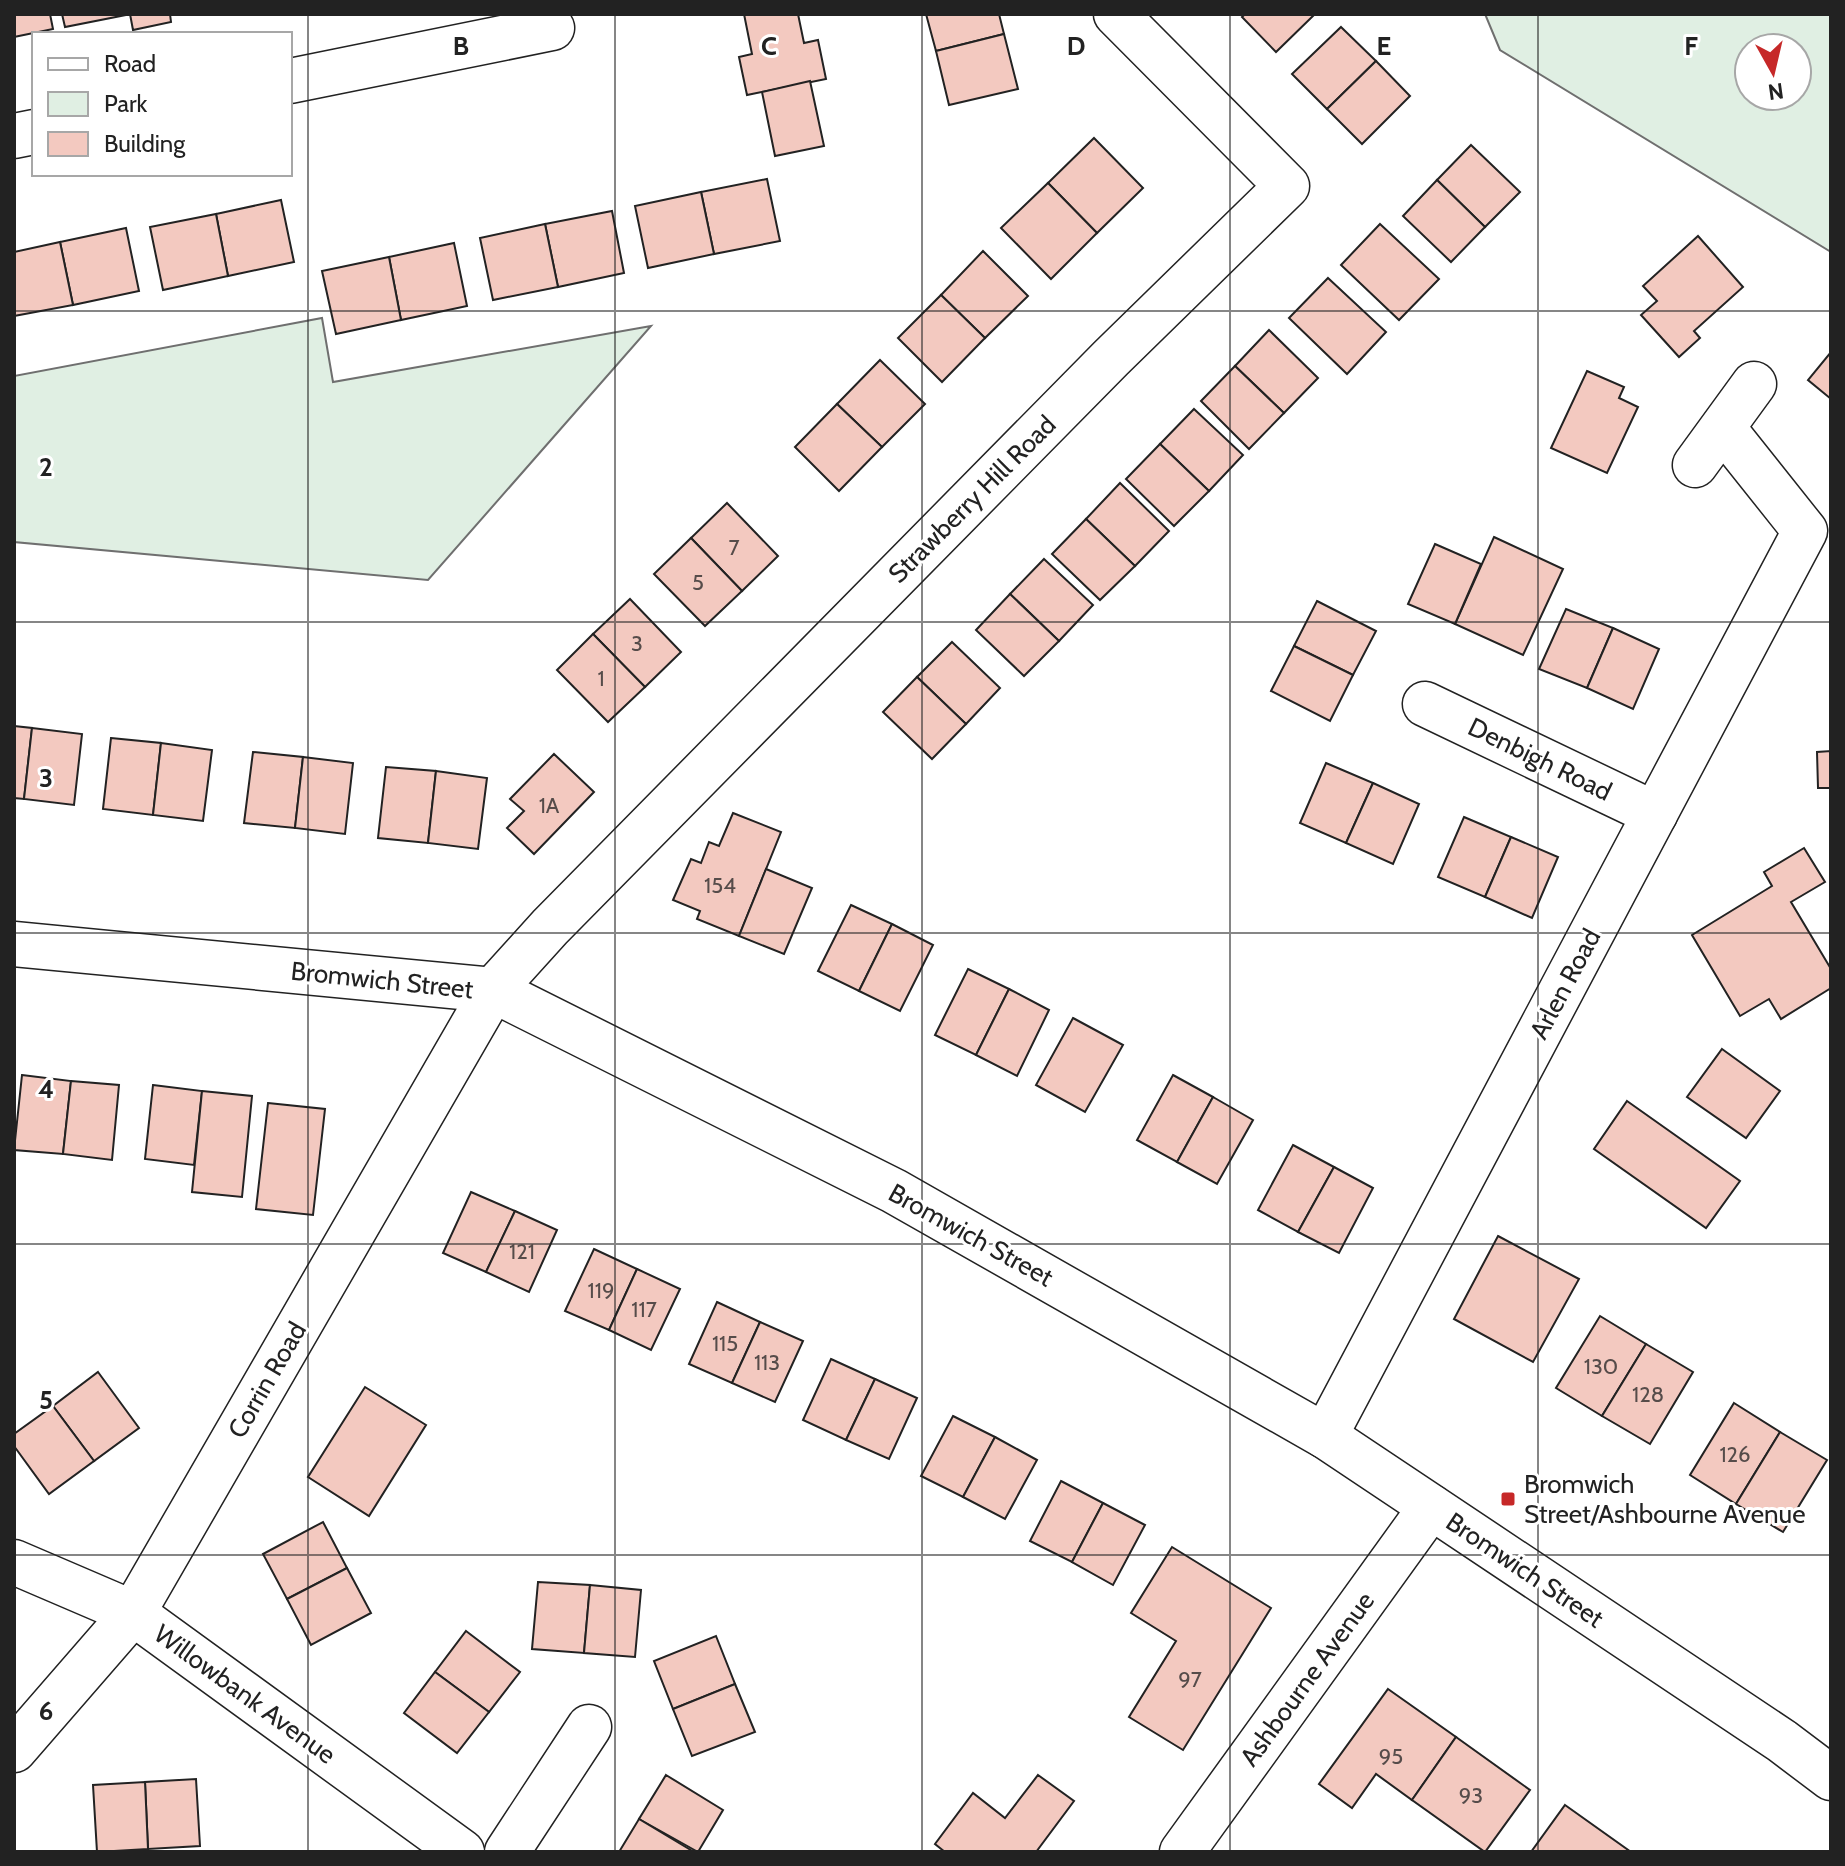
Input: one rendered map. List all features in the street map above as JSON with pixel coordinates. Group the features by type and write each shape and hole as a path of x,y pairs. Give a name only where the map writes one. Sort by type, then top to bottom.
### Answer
{"street":[{"name":"Strawberry Hill Road","path":"493,990 550,927 1111,358 1287,186 1116,14"},
{"path":"292,81 552,28"},
{"path":"1695,465 1754,384"},
{"name":"Arlen Road","path":"1325,1436 1805,531 1723,428"},
{"name":"Denbigh Road","path":"1425,704 1655,814"},
{"name":"Bromwich Street","path":"14,944 493,990 894,1191 1325,1436 1782,1741 1831,1778"},
{"name":"Corrin Road","path":"14,1750 133,1613 493,990"},
{"name":"Ashbourne Avenue","path":"1182,1852 1431,1507"},
{"name":"Willowbank Avenue","path":"14,1562 133,1613 462,1852"},
{"path":"507,1852 589,1727"}],"green space":[{"path":"1485,14 1831,14 1831,252 1500,50"},
{"path":"322,318 333,382 651,326 428,580 14,542 14,376"}],"building":[{"path":"14,14 50,14 53,29 14,37"},
{"path":"62,14 131,14 65,27"},
{"path":"130,14 170,14 171,22 133,30"},
{"path":"744,14 798,14 804,43 818,40 826,79 747,95 739,57 752,54"},
{"path":"926,14 999,14 1004,34 936,51"},
{"path":"1245,14 1315,14 1276,52 1242,17"},
{"path":"1341,27 1376,61 1327,109 1292,74"},
{"path":"1004,34 1018,89 949,105 936,51"},
{"path":"1376,61 1410,96 1362,144 1327,109"},
{"path":"810,81 824,146 775,156 762,92"},
{"path":"1094,138 1143,188 1097,233 1048,183"},
{"path":"1471,145 1520,192 1485,227 1437,180"},
{"path":"767,179 780,241 714,254 701,192"},
{"path":"1437,180 1485,227 1451,262 1403,216"},
{"path":"1048,183 1097,233 1051,279 1001,228"},
{"path":"701,192 714,254 648,268 635,206"},
{"path":"281,200 294,262 228,276 216,214"},
{"path":"612,211 624,273 558,287 545,224"},
{"path":"216,214 228,276 163,290 150,227"},
{"path":"545,224 558,287 493,300 480,238"},
{"path":"1380,224 1439,279 1399,320 1341,265"},
{"path":"126,228 139,291 73,305 60,242"},
{"path":"1698,236 1743,287 1694,331 1700,338 1679,357 1641,315 1657,301 1643,286"},
{"path":"60,242 73,305 14,316 14,252"},
{"path":"454,243 467,306 401,320 389,257"},
{"path":"983,251 1028,296 985,338 941,295"},
{"path":"389,257 401,320 336,334 322,271"},
{"path":"1328,278 1386,332 1347,374 1289,318"},
{"path":"941,295 985,338 942,382 898,338"},
{"path":"1269,330 1318,378 1284,413 1235,366"},
{"path":"1831,352 1831,399 1808,380"},
{"path":"880,360 925,404 882,447 837,404"},
{"path":"1235,366 1284,413 1249,449 1201,401"},
{"path":"1587,371 1624,387 1619,398 1638,407 1607,473 1551,448"},
{"path":"837,404 882,447 839,491 795,447"},
{"path":"1194,409 1243,455 1209,491 1160,444"},
{"path":"1160,444 1209,491 1174,526 1126,479"},
{"path":"1120,483 1169,531 1135,566 1086,519"},
{"path":"727,503 778,556 742,591 691,538"},
{"path":"1086,519 1135,566 1100,600 1052,554"},
{"path":"1494,537 1563,569 1523,655 1455,624"},
{"path":"691,538 742,591 705,626 654,574"},
{"path":"1435,544 1481,564 1455,624 1408,604"},
{"path":"1044,559 1093,605 1059,641 1010,594"},
{"path":"1010,594 1059,641 1024,676 976,630"},
{"path":"630,599 681,652 645,687 593,634"},
{"path":"1317,601 1376,631 1353,675 1294,646"},
{"path":"1566,609 1613,628 1587,688 1539,669"},
{"path":"1613,628 1659,649 1633,709 1587,688"},
{"path":"593,634 645,687 608,722 557,670"},
{"path":"952,642 1000,688 966,724 917,677"},
{"path":"1294,646 1353,675 1330,721 1271,691"},
{"path":"917,677 966,724 932,759 883,712"},
{"path":"14,726 32,728 24,799 14,798"},
{"path":"32,728 82,734 74,805 24,799"},
{"path":"111,738 161,743 153,815 103,809"},
{"path":"161,743 212,750 203,821 153,815"},
{"path":"1831,751 1831,788 1818,788 1817,752"},
{"path":"253,752 303,757 295,828 244,823"},
{"path":"554,754 594,792 534,854 507,828 524,811 510,799"},
{"path":"303,757 353,763 345,834 295,828"},
{"path":"1326,763 1373,783 1346,843 1300,823"},
{"path":"386,767 436,771 428,843 378,838"},
{"path":"436,771 487,778 478,849 428,843"},
{"path":"1373,783 1419,804 1393,864 1346,843"},
{"path":"733,813 781,832 739,936 697,919 700,911 673,900 691,859 701,863 709,842 719,846"},
{"path":"1464,817 1511,837 1485,897 1438,877"},
{"path":"1511,837 1558,857 1532,918 1485,897"},
{"path":"1804,848 1825,882 1791,902 1831,969 1831,988 1781,1019 1769,999 1740,1016 1692,935 1772,886 1764,872"},
{"path":"766,869 812,888 784,954 739,936"},
{"path":"851,905 892,924 859,991 818,971"},
{"path":"892,924 933,945 900,1011 859,991"},
{"path":"968,969 1009,989 976,1055 935,1035"},
{"path":"1009,989 1049,1010 1017,1076 976,1055"},
{"path":"1073,1018 1123,1045 1085,1112 1036,1085"},
{"path":"1722,1049 1780,1091 1746,1138 1687,1097"},
{"path":"22,1075 71,1081 63,1154 14,1150"},
{"path":"1173,1075 1213,1097 1177,1162 1137,1140"},
{"path":"71,1081 119,1085 112,1160 63,1154"},
{"path":"153,1085 202,1091 194,1165 145,1159"},
{"path":"202,1091 252,1096 242,1197 192,1192"},
{"path":"1213,1097 1253,1120 1217,1184 1177,1162"},
{"path":"1627,1101 1740,1181 1706,1228 1594,1149"},
{"path":"268,1103 325,1109 313,1215 256,1209"},
{"path":"1293,1145 1334,1167 1298,1232 1258,1210"},
{"path":"1334,1167 1373,1188 1339,1253 1298,1232"},
{"path":"471,1192 515,1211 486,1272 443,1253"},
{"path":"515,1211 557,1230 529,1292 486,1272"},
{"path":"1498,1236 1579,1279 1533,1362 1454,1319"},
{"path":"594,1249 637,1269 609,1330 565,1311"},
{"path":"637,1269 680,1289 651,1350 609,1330"},
{"path":"717,1302 760,1322 732,1383 689,1364"},
{"path":"1600,1316 1646,1344 1602,1416 1556,1388"},
{"path":"760,1322 803,1341 775,1402 732,1383"},
{"path":"1646,1344 1693,1372 1650,1444 1602,1416"},
{"path":"831,1359 875,1379 846,1440 803,1420"},
{"path":"98,1372 139,1428 94,1461 53,1406"},
{"path":"875,1379 917,1398 889,1459 846,1440"},
{"path":"365,1387 426,1425 369,1516 308,1477"},
{"path":"1734,1403 1780,1432 1736,1504 1690,1475"},
{"path":"53,1406 94,1461 49,1494 14,1446 14,1434"},
{"path":"953,1416 995,1437 963,1497 921,1476"},
{"path":"1780,1432 1827,1460 1783,1532 1736,1504"},
{"path":"995,1437 1037,1460 1005,1519 963,1497"},
{"path":"1061,1481 1103,1503 1072,1562 1030,1541"},
{"path":"1103,1503 1145,1525 1113,1585 1072,1562"},
{"path":"323,1522 347,1568 287,1599 263,1554"},
{"path":"1172,1547 1271,1608 1183,1750 1129,1717 1176,1641 1131,1613"},
{"path":"347,1568 371,1613 311,1645 287,1599"},
{"path":"538,1582 590,1585 584,1653 532,1649"},
{"path":"590,1585 641,1590 635,1657 584,1653"},
{"path":"466,1631 520,1672 489,1712 435,1672"},
{"path":"716,1636 735,1684 673,1709 654,1661"},
{"path":"435,1672 489,1712 457,1753 404,1713"},
{"path":"735,1684 755,1732 692,1756 673,1709"},
{"path":"1388,1689 1456,1737 1412,1800 1376,1774 1352,1808 1319,1784"},
{"path":"1456,1737 1530,1790 1485,1852 1412,1800"},
{"path":"666,1775 723,1810 698,1852 639,1819"},
{"path":"1038,1775 1074,1801 1036,1852 945,1852 935,1844 973,1793 1005,1818"},
{"path":"196,1779 200,1846 148,1849 145,1782"},
{"path":"145,1782 148,1849 97,1852 93,1785"},
{"path":"1565,1805 1631,1852 1531,1852"},
{"path":"639,1819 694,1852 619,1852"}],"place":[{"name":"Bromwich Street/Ashbourne Avenue","path":"1508,1499"}]}
